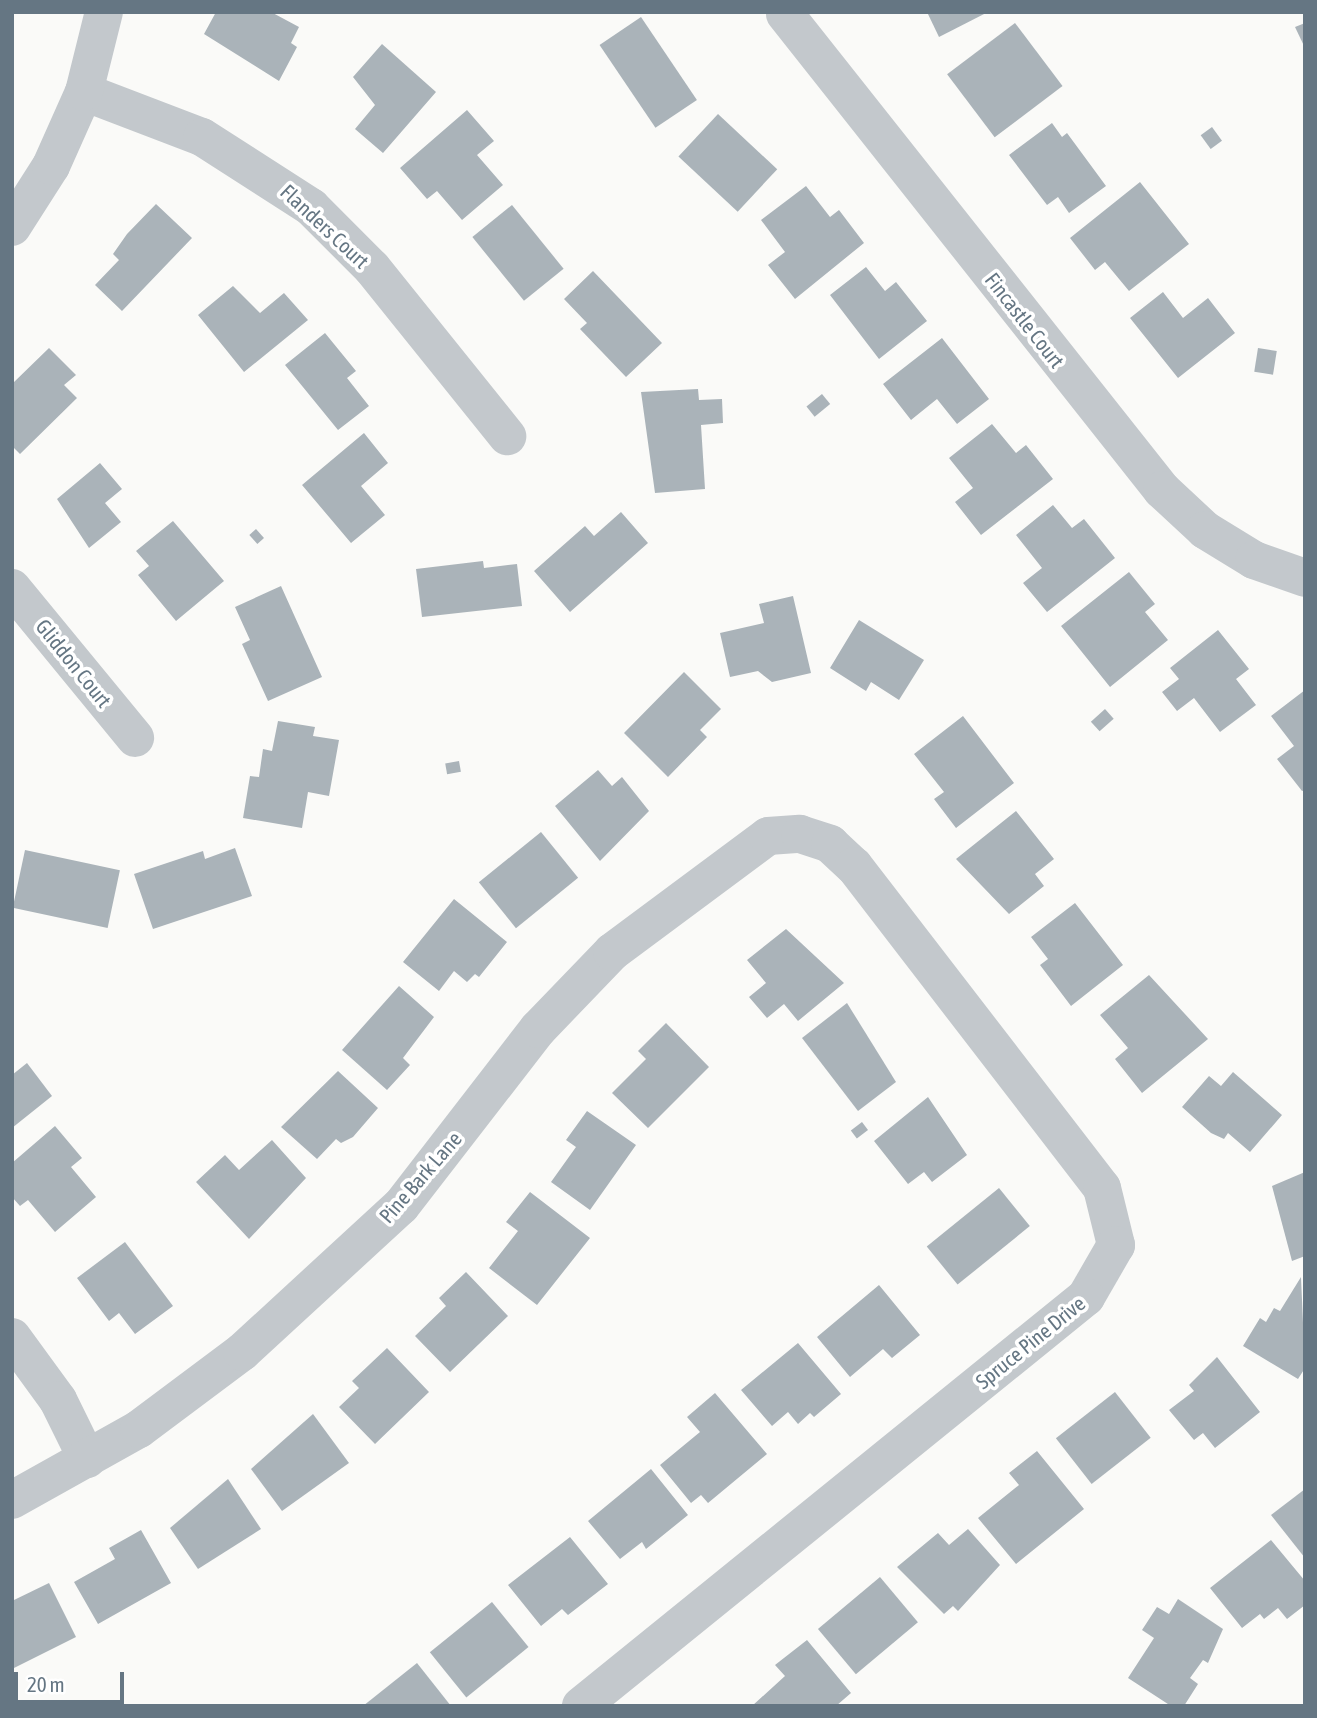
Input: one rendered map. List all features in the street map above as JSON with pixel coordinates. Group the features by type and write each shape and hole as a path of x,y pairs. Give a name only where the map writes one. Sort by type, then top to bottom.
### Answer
{"street":[{"path":"12,227 51,166 84,92 104,12"},
{"name":"Fincastle Court","path":"785,15 1163,490 1205,530 1254,560 1305,578"},
{"name":"Flanders Court","path":"84,92 202,137 311,207 372,268 507,436"},
{"name":"Gliddon Court","path":"12,588 135,738"},
{"name":"Pine Bark Lane","path":"12,1500 87,1460 242,1352 401,1206 538,1029 612,952 739,852 768,836 800,834"},
{"name":"Spruce Pine Drive","path":"581,1706 1086,1297 1116,1245 1102,1188 990,1041 853,866 830,845 800,834"},
{"path":"12,1337 58,1400 87,1460"}],"building":[{"path":"216,12 271,12 299,27 291,43 297,47 279,81 204,34"},
{"path":"927,12 988,12 939,37"},
{"path":"641,17 697,100 655,128 600,45"},
{"path":"1015,23 1063,86 995,137 947,74"},
{"path":"1305,23 1305,48 1295,27"},
{"path":"382,44 436,92 383,153 355,129 375,105 353,77"},
{"path":"467,110 494,141 477,155 503,185 462,220 437,191 427,199 400,168"},
{"path":"718,114 777,169 738,212 678,156"},
{"path":"1052,123 1062,137 1067,133 1106,186 1069,213 1058,197 1047,205 1009,155"},
{"path":"1212,127 1222,141 1211,149 1201,135"},
{"path":"1140,182 1189,244 1129,291 1105,262 1095,270 1070,238"},
{"path":"806,186 830,217 839,210 864,243 795,299 768,265 785,252 761,220"},
{"path":"156,204 192,238 122,311 95,285 119,260 113,254 127,234"},
{"path":"512,205 564,269 524,301 472,237"},
{"path":"866,267 885,291 896,282 927,321 879,359 830,295"},
{"path":"593,271 662,343 626,377 580,329 587,323 564,299"},
{"path":"233,286 260,313 284,293 308,320 244,372 198,315"},
{"path":"1163,292 1183,318 1208,298 1235,333 1178,378 1130,318"},
{"path":"325,333 356,371 347,378 369,406 338,430 285,365"},
{"path":"942,338 989,399 957,424 937,399 911,420 883,384"},
{"path":"49,348 76,375 64,385 77,398 20,454 12,446 12,384"},
{"path":"1258,348 1277,351 1273,375 1254,372"},
{"path":"698,389 699,400 722,399 723,423 701,425 705,489 655,493 641,392"},
{"path":"822,394 830,404 815,417 806,407"},
{"path":"992,424 1016,453 1026,445 1053,479 981,535 955,502 973,488 949,458"},
{"path":"364,433 388,463 361,486 385,515 351,543 302,485"},
{"path":"100,463 122,489 105,503 121,522 89,548 57,499"},
{"path":"1053,505 1072,528 1084,519 1115,558 1047,612 1023,583 1042,568 1016,535"},
{"path":"621,512 648,543 570,612 534,571 585,526 594,536"},
{"path":"173,521 224,581 176,621 138,575 149,566 136,551"},
{"path":"256,529 264,538 257,544 249,535"},
{"path":"483,561 484,568 517,564 522,606 422,617 416,569"},
{"path":"1129,572 1155,604 1145,612 1168,640 1110,687 1061,626"},
{"path":"281,586 322,677 268,701 242,644 250,640 235,607"},
{"path":"793,596 811,673 772,682 758,671 730,677 720,633 764,623 759,604"},
{"path":"859,620 924,660 899,700 871,682 866,691 830,668"},
{"path":"1218,630 1249,669 1236,679 1256,705 1220,732 1194,698 1177,711 1162,692 1179,679 1170,668"},
{"path":"684,672 721,709 700,730 707,737 668,777 624,733"},
{"path":"1305,690 1305,790 1302,791 1277,759 1294,746 1271,716"},
{"path":"1105,709 1114,719 1100,731 1091,722"},
{"path":"963,716 1014,783 956,828 934,799 944,792 914,754"},
{"path":"278,721 315,727 313,736 339,740 329,796 308,792 302,828 243,818 250,776 259,777 263,749 272,751"},
{"path":"459,761 461,772 447,774 445,763"},
{"path":"598,770 612,786 622,777 649,811 600,861 555,806"},
{"path":"1016,811 1054,859 1035,874 1044,886 1009,914 956,859"},
{"path":"541,832 578,878 516,928 479,882"},
{"path":"235,848 252,896 153,929 134,874 203,851 205,859"},
{"path":"25,850 120,870 108,928 13,908"},
{"path":"454,899 507,942 479,977 475,974 467,982 454,971 439,991 403,962"},
{"path":"1075,903 1123,965 1071,1006 1040,965 1048,959 1031,937"},
{"path":"786,929 844,983 798,1021 784,1004 767,1018 749,997 766,983 747,960"},
{"path":"1149,975 1208,1039 1142,1093 1115,1059 1128,1048 1100,1015"},
{"path":"399,986 434,1017 403,1058 410,1065 387,1090 342,1050"},
{"path":"847,1003 896,1082 858,1111 802,1038"},
{"path":"666,1023 709,1067 648,1128 612,1093 646,1059 638,1051"},
{"path":"27,1063 52,1096 12,1128 12,1075"},
{"path":"338,1071 378,1108 353,1137 341,1143 336,1139 317,1159 281,1127"},
{"path":"1233,1072 1282,1115 1250,1152 1228,1133 1224,1139 1211,1133 1182,1107 1209,1076 1221,1086"},
{"path":"928,1097 967,1155 932,1182 924,1172 908,1184 874,1141"},
{"path":"587,1111 636,1145 590,1210 551,1182 576,1147 566,1140"},
{"path":"862,1122 868,1130 857,1138 851,1130"},
{"path":"55,1126 82,1158 71,1167 96,1197 55,1232 28,1200 20,1206 12,1197 12,1163"},
{"path":"272,1140 306,1178 249,1239 196,1182 225,1155 239,1170"},
{"path":"1305,1172 1305,1256 1292,1261 1272,1186"},
{"path":"999,1188 1030,1226 958,1285 927,1247"},
{"path":"530,1192 590,1238 537,1305 489,1268 518,1231 506,1222"},
{"path":"125,1242 173,1306 135,1334 119,1313 109,1321 77,1278"},
{"path":"466,1272 508,1316 450,1372 415,1336 446,1306 439,1298"},
{"path":"1301,1277 1305,1368 1298,1379 1243,1346 1260,1318 1266,1322 1274,1308 1280,1311"},
{"path":"879,1285 920,1335 892,1358 883,1349 850,1377 817,1337"},
{"path":"798,1343 841,1394 814,1417 810,1413 798,1424 788,1412 772,1426 741,1390"},
{"path":"387,1348 429,1392 375,1444 339,1407 359,1388 352,1381"},
{"path":"1217,1357 1260,1412 1215,1448 1203,1433 1194,1440 1169,1410 1194,1391 1189,1385"},
{"path":"1115,1392 1151,1438 1092,1484 1056,1438"},
{"path":"715,1393 767,1454 708,1503 701,1495 691,1503 660,1465 700,1432 687,1417"},
{"path":"313,1414 349,1463 282,1511 251,1469"},
{"path":"1037,1451 1084,1509 1016,1564 978,1518 1019,1485 1009,1473"},
{"path":"651,1469 688,1515 646,1549 642,1542 620,1559 588,1521"},
{"path":"228,1479 261,1529 198,1569 170,1528"},
{"path":"1305,1489 1305,1558 1271,1515"},
{"path":"968,1529 1000,1565 958,1611 953,1606 944,1614 897,1567 938,1533 949,1545"},
{"path":"141,1530 171,1583 98,1624 74,1582 115,1559 109,1548"},
{"path":"570,1537 608,1584 568,1615 562,1609 541,1626 508,1585"},
{"path":"1271,1540 1305,1581 1305,1605 1287,1619 1278,1608 1264,1619 1260,1614 1242,1628 1210,1588"},
{"path":"880,1577 918,1622 856,1674 818,1629"},
{"path":"49,1583 76,1637 12,1669 14,1600"},
{"path":"1178,1599 1223,1629 1208,1663 1203,1660 1190,1678 1198,1684 1184,1706 1171,1706 1128,1678 1154,1638 1142,1630 1157,1607 1169,1614"},
{"path":"492,1602 529,1647 466,1697 430,1652"},
{"path":"807,1640 851,1693 836,1706 752,1706 785,1676 775,1665"},
{"path":"417,1663 451,1706 363,1706"}]}
